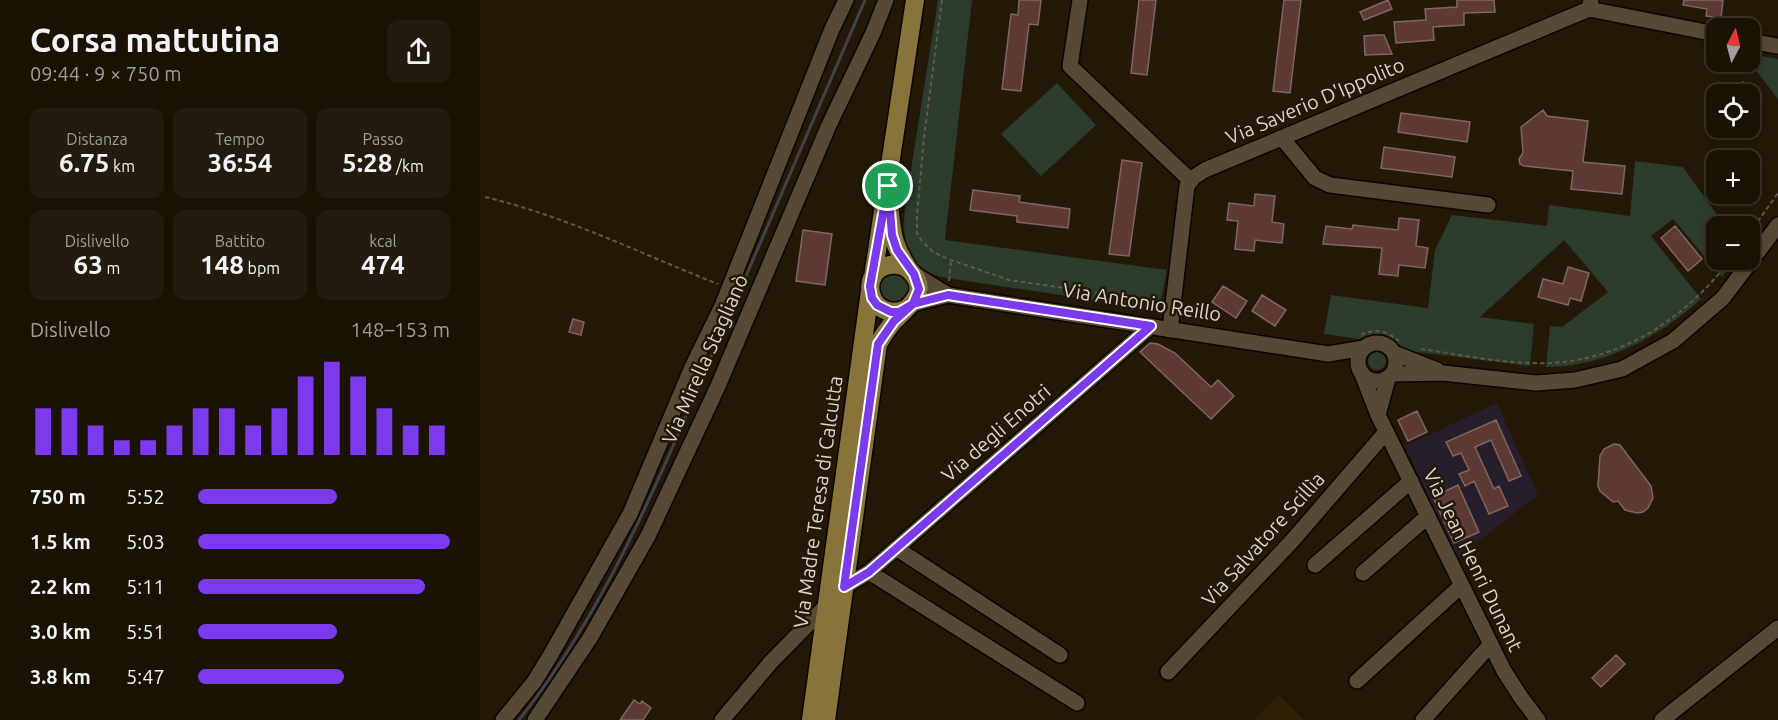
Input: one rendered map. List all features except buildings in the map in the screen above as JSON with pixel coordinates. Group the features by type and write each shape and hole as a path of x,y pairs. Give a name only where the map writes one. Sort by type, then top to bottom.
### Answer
{"main road":[{"path":"888,186 892,235 897,250 911,271 919,289 909,307 899,312 883,310 872,298 872,284 915,0"},
{"path":"872,284 885,266 892,264 911,271"},
{"name":"Via Madre Teresa di Calcutta","path":"811,720 872,284"},
{"name":"Via Madre Teresa di Calcutta","path":"826,720 878,344 885,331 909,307"}],"street":[{"path":"502,720 534,682 545,665 630,514 693,365 729,288 831,29 846,0"},
{"name":"Via Mirella Staglianò","path":"535,720 590,638 648,536 718,386 830,124 886,0"},
{"path":"1080,0 1070,66 1191,182 1187,186 1170,330"},
{"path":"1590,4 1706,32"},
{"name":"Via Saverio D'Ippolito","path":"1191,182 1205,170 1590,4"},
{"path":"1760,42 1778,46"},
{"path":"1282,138 1315,178 1330,185 1488,205"},
{"path":"1390,376 1443,373 1536,383 1575,380 1622,369 1673,341 1722,298 1778,225"},
{"name":"Via Antonio Reillo","path":"911,271 948,295 1328,354 1361,371 1374,381 1390,376"},
{"name":"Via Antonio Reillo","path":"909,307 948,295"},
{"name":"Via degli Enotri","path":"844,587 869,572 1151,326"},
{"path":"1360,343 1358,358 1361,371"},
{"name":"Via Antonio Reillo","path":"1328,354 1360,343 1368,345 1380,343 1400,349"},
{"path":"1378,415 1400,349 1443,373"},
{"name":"Via Jean Henri Dunant","path":"1361,371 1386,432 1491,644 1520,696 1538,720"},
{"name":"Via Salvatore Scillìa","path":"1168,672 1292,541 1386,432"},
{"path":"1315,565 1411,481"},
{"path":"1363,573 1428,516"},
{"path":"896,548 1060,655"},
{"path":"869,572 1077,703"},
{"path":"1357,681 1462,585"},
{"path":"722,720 771,662 826,606"},
{"path":"1662,720 1778,628"},
{"path":"1423,720 1491,644"}],"path":[{"path":"942,0 919,193 917,233 922,242 933,252 951,260 1009,280 1161,302 1173,310"},
{"path":"1760,218 1778,193"},
{"path":"485,197 526,207 571,222 729,288"},
{"path":"1420,349 1485,360 1530,363 1568,362 1594,356 1639,339 1668,321 1700,296 1722,270"},
{"path":"1360,343 1369,332 1378,330 1387,332 1400,349"}],"shaded area":[{"path":"1497,403 1538,495 1457,558 1405,446"},
{"path":"1279,695 1304,720 1254,720"}],"green space":[{"path":"938,0 972,0 945,240 1167,270 1159,310 941,277 929,272 913,259 908,250 904,230 905,207"},
{"path":"1760,57 1778,59 1778,99 1757,72 1760,72"},
{"path":"1057,83 1096,125 1041,176 1001,134"},
{"path":"1635,161 1683,167 1706,199 1706,204 1709,204 1718,216 1706,216 1706,258 1673,219 1651,236 1701,299 1667,326 1609,356 1568,366 1546,367 1550,326 1562,327 1608,292 1564,240 1480,317 1534,324 1530,366 1409,351 1382,334 1368,335 1359,339 1324,334 1331,295 1428,308 1435,250 1452,215 1547,226 1549,205 1630,216"},
{"path":"1716,270 1727,270 1722,277"},
{"path":"894,273 905,277 909,288 905,299 894,303 883,299 879,288 883,277"},
{"path":"1377,352 1383,355 1386,361 1383,367 1377,370 1371,367 1368,361 1371,355"}],"waterway":[{"path":"519,720 578,635 628,544 671,450 865,0"}],"route":[{"path":"888,186 870,286 872,298 883,310 899,312 913,304 948,295 1151,326 869,572 844,587 878,344 885,331 913,304 919,289 918,281 897,250 892,235 888,186"}]}
